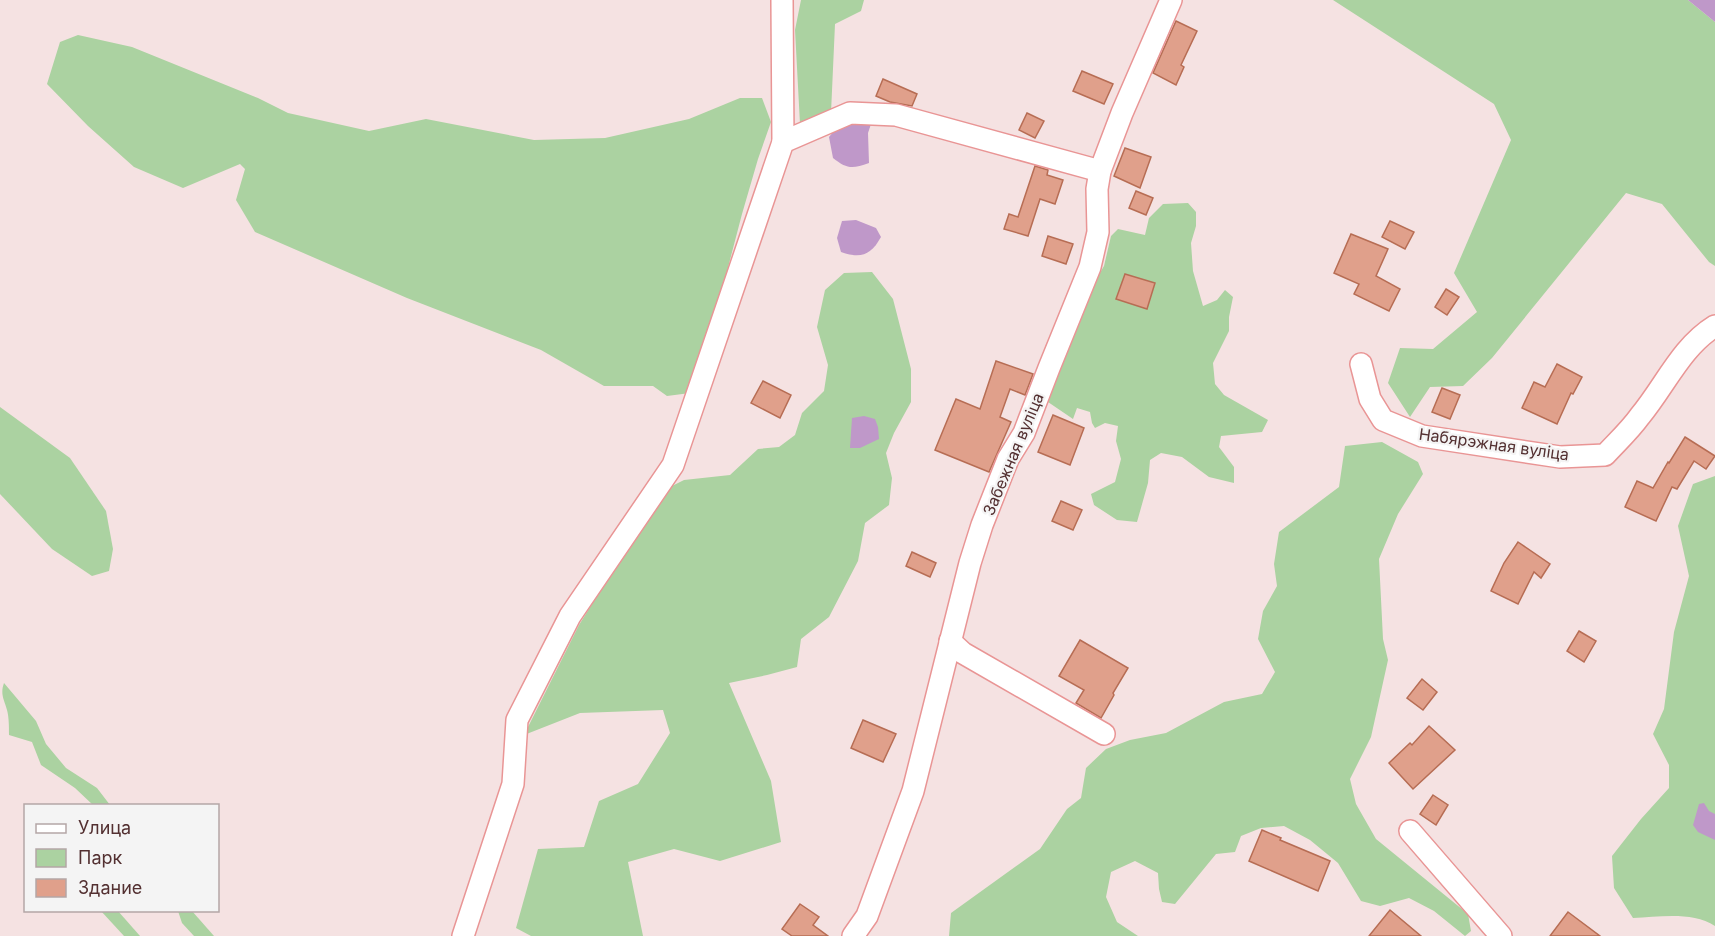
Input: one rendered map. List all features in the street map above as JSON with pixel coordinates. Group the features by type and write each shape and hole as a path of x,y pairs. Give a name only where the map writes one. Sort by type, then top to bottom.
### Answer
{"street":[{"path":"463,936 513,784 517,720 570,616 673,465 783,142 782,0"},
{"name":"Забежная вуліца","path":"853,936 867,916 913,791 970,563 982,525 1008,459 1024,433 1090,267 1098,232 1097,189 1100,171 1122,113 1171,0"},
{"path":"783,142 850,113 896,115 1100,171"},
{"name":"Набярэжная вуліца","path":"1361,364 1370,399 1383,420 1422,436 1560,457 1605,455 1640,417 1683,355 1705,332 1715,326"},
{"path":"950,641 963,653 1104,734"},
{"path":"1410,831 1501,936"}],"green space":[{"path":"801,0 864,0 861,11 835,24 831,113 800,124 795,30"},
{"path":"1333,0 1688,0 1715,22 1715,266 1709,262 1662,204 1626,193 1492,358 1463,386 1430,387 1410,417 1388,383 1400,348 1433,349 1477,312 1454,273 1511,140 1494,104"},
{"path":"78,35 132,47 258,98 288,113 369,131 426,119 534,140 605,138 689,119 740,98 762,98 771,122 742,214 708,344 690,393 667,396 653,386 604,386 541,350 407,298 255,232 236,200 245,169 240,164 183,188 134,167 88,126 47,84 60,42"},
{"path":"1188,203 1196,212 1196,226 1191,243 1193,271 1203,306 1217,300 1225,290 1233,297 1229,331 1213,363 1215,384 1224,395 1268,420 1262,432 1221,436 1219,447 1234,467 1234,483 1209,477 1182,457 1161,453 1150,460 1148,483 1137,522 1117,520 1094,505 1091,494 1115,482 1121,459 1116,441 1118,426 1105,423 1095,428 1090,412 1077,408 1073,419 1048,402 1082,303 1104,266 1111,236 1118,229 1145,235 1149,218 1163,204"},
{"path":"872,272 893,299 911,369 911,402 886,453 892,478 889,505 865,523 858,561 829,617 801,639 797,667 729,683 771,781 781,842 720,861 674,849 628,862 643,936 531,936 516,928 538,849 584,847 599,801 638,784 670,733 663,710 580,713 524,735 579,625 662,491 684,480 730,475 758,449 779,447 795,435 802,413 824,391 828,365 817,327 825,290 844,273"},
{"path":"0,407 70,458 106,511 113,549 109,571 92,576 52,549 0,494"},
{"path":"1382,442 1418,462 1423,474 1398,514 1379,559 1383,639 1388,660 1371,737 1350,779 1356,804 1376,839 1468,914 1471,931 1465,936 1434,911 1409,898 1380,906 1361,901 1338,863 1310,840 1284,826 1261,828 1241,836 1235,852 1216,854 1175,904 1162,902 1158,873 1135,861 1111,872 1106,897 1117,922 1138,936 949,936 951,913 1040,849 1067,809 1081,798 1086,768 1106,749 1130,740 1166,733 1224,702 1262,694 1275,672 1258,639 1263,611 1277,586 1274,564 1279,532 1339,487 1345,446"},
{"path":"1715,476 1715,926 1706,921 1686,917 1633,918 1614,888 1612,856 1669,788 1669,765 1653,734 1664,709 1674,632 1689,576 1678,526 1693,484"},
{"path":"4,683 36,721 46,744 66,768 97,788 109,804 92,804 75,788 41,765 32,742 9,735"},
{"path":"102,912 119,912 140,936 124,936"},
{"path":"178,912 193,912 214,936 194,936 182,923"}],"shaded area":[{"path":"1688,0 1715,0 1715,22"},
{"path":"871,124 868,133 869,163 850,167 833,158 829,137 839,125"},
{"path":"856,220 876,228 881,237 865,254 854,255 841,252 837,238 842,221"},
{"path":"864,416 875,419 879,439 860,448 850,448 852,418"},
{"path":"1704,803 1709,811 1715,814 1715,840 1698,832 1693,825 1699,804"}],"building":[{"path":"1176,21 1197,31 1181,65 1184,67 1176,85 1153,73"},
{"path":"1082,71 1113,84 1104,104 1073,91"},
{"path":"883,79 917,94 912,106 890,102 876,96"},
{"path":"1027,113 1044,121 1035,138 1019,130"},
{"path":"1125,148 1151,157 1140,188 1114,176"},
{"path":"1035,166 1048,170 1047,175 1063,180 1055,204 1040,199 1028,236 1004,229 1009,214 1018,217"},
{"path":"1136,191 1153,198 1146,215 1129,208"},
{"path":"1390,221 1414,232 1405,249 1382,237"},
{"path":"1351,234 1388,249 1376,276 1400,289 1389,311 1354,294 1359,284 1334,273"},
{"path":"1048,236 1073,244 1066,264 1042,256"},
{"path":"1125,274 1155,283 1147,309 1116,299"},
{"path":"1446,289 1459,297 1447,315 1435,307"},
{"path":"996,361 1033,374 1025,395 1010,389 1000,417 1011,422 989,472 935,450 956,399 980,409"},
{"path":"1557,364 1582,377 1573,394 1571,393 1557,424 1522,408 1534,382 1545,387"},
{"path":"763,381 791,395 780,418 751,403"},
{"path":"1442,388 1460,395 1450,419 1432,412"},
{"path":"1053,415 1084,428 1070,465 1038,452"},
{"path":"1685,437 1715,456 1706,469 1694,461 1677,489 1672,487 1656,521 1625,507 1637,481 1653,488"},
{"path":"1061,501 1082,510 1073,530 1052,521"},
{"path":"1518,542 1550,564 1541,578 1534,572 1518,604 1491,591 1504,563"},
{"path":"912,552 936,563 930,577 906,566"},
{"path":"1579,631 1596,641 1584,662 1567,651"},
{"path":"1080,640 1128,668 1101,718 1076,703 1084,690 1059,676"},
{"path":"1422,679 1437,692 1423,710 1407,698"},
{"path":"863,720 896,734 883,762 851,748"},
{"path":"1429,726 1455,750 1413,789 1389,763 1410,743 1412,745"},
{"path":"1433,795 1448,805 1436,825 1420,814"},
{"path":"1262,830 1330,861 1318,891 1249,861"},
{"path":"800,904 819,917 813,925 828,936 792,936 782,929"},
{"path":"1390,910 1421,936 1369,936"},
{"path":"1568,912 1600,936 1550,936"}]}
